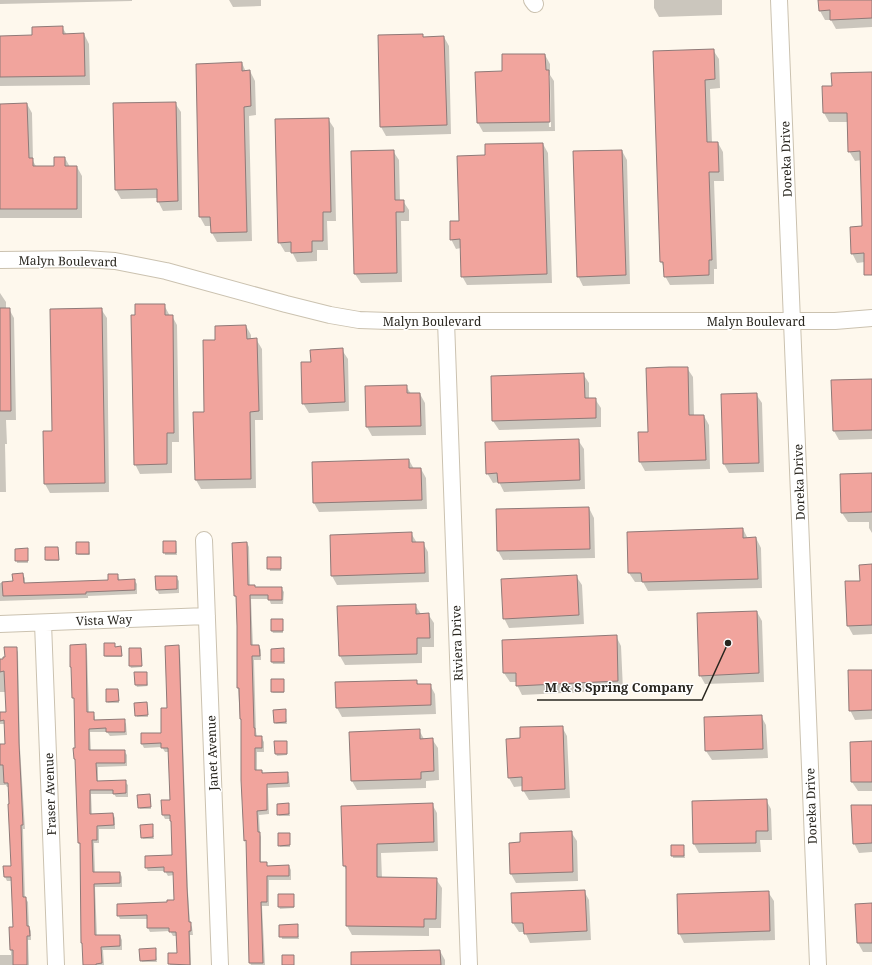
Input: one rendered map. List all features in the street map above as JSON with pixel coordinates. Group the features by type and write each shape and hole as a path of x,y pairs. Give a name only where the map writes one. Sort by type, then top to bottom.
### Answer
{"street":[{"name":"Doreka Drive","path":"779,0 818,965"},
{"name":"Malyn Boulevard","path":"0,260 85,259 115,261 166,271 286,304 359,320 835,321 872,318"},
{"name":"Riviera Drive","path":"446,321 469,965"},
{"name":"Janet Avenue","path":"204,540 220,965"},
{"name":"Vista Way","path":"0,624 207,616"},
{"name":"Fraser Avenue","path":"43,623 56,965"}],"building":[{"path":"818,0 872,0 872,18 830,20 830,10 819,11"},
{"path":"63,26 63,34 84,33 85,76 0,77 0,36 32,35 32,27"},
{"path":"423,34 423,37 444,36 447,125 380,127 378,35"},
{"path":"714,49 715,79 705,80 707,142 718,142 719,172 709,172 712,260 709,260 709,275 664,277 663,262 660,262 653,51"},
{"path":"502,54 545,54 546,70 549,70 550,122 477,123 475,72 502,71"},
{"path":"242,62 242,71 250,70 251,106 244,107 247,232 211,233 210,217 199,217 196,64"},
{"path":"872,72 872,275 864,275 864,253 851,254 850,227 862,226 860,151 848,152 847,113 823,113 822,86 832,86 831,73"},
{"path":"176,102 178,201 157,202 157,189 115,190 113,103"},
{"path":"27,103 29,158 33,158 33,166 54,166 54,157 65,157 65,166 77,166 77,209 0,209 0,104"},
{"path":"329,118 331,212 323,212 323,241 312,241 312,252 291,253 291,242 278,243 275,119"},
{"path":"543,143 547,274 461,277 460,239 450,240 450,221 459,221 457,156 485,155 485,144"},
{"path":"394,150 395,200 404,200 404,212 396,212 397,273 354,274 351,151"},
{"path":"622,150 626,275 577,277 573,151"},
{"path":"135,304 165,304 165,315 173,315 174,433 167,433 167,464 134,465 131,315 135,315"},
{"path":"0,308 10,308 11,411 0,411"},
{"path":"102,308 105,483 44,484 43,431 52,431 50,309"},
{"path":"246,325 247,339 257,338 259,411 250,412 251,479 195,480 193,412 204,412 203,340 215,340 215,326"},
{"path":"343,348 345,402 302,404 301,362 311,362 310,350"},
{"path":"688,367 689,415 704,415 706,460 639,462 638,432 648,432 646,368"},
{"path":"584,373 585,398 596,398 596,418 492,421 491,376"},
{"path":"872,379 872,430 833,431 831,380"},
{"path":"407,385 407,393 420,393 421,426 366,427 365,386"},
{"path":"757,393 759,463 723,464 721,394"},
{"path":"579,439 580,480 498,483 497,473 486,474 485,442"},
{"path":"409,459 409,468 421,468 422,500 313,503 312,462"},
{"path":"872,473 872,512 841,513 840,474"},
{"path":"589,507 590,549 497,551 496,509"},
{"path":"743,528 743,538 756,537 758,579 642,582 641,573 628,573 627,532"},
{"path":"412,532 412,542 424,542 425,573 331,576 330,535"},
{"path":"163,541 176,541 176,553 163,553"},
{"path":"76,542 89,542 89,554 76,554"},
{"path":"247,542 248,585 255,585 255,587 282,587 282,600 268,600 268,595 250,595 251,645 259,645 260,656 252,656 255,736 262,736 262,748 255,748 255,770 262,770 262,773 288,772 288,783 267,784 267,810 257,811 258,832 260,832 260,862 267,862 267,866 289,865 289,876 267,876 267,902 261,902 263,963 249,963 246,840 244,841 241,780 241,719 239,688 237,688 236,596 234,596 232,543"},
{"path":"45,547 58,547 59,560 45,560"},
{"path":"28,548 28,561 15,561 15,549"},
{"path":"267,557 281,557 281,569 267,569"},
{"path":"872,564 872,625 847,626 845,581 860,581 859,565"},
{"path":"23,573 24,583 108,580 108,574 118,574 118,580 135,579 135,590 86,592 86,594 3,596 2,582 13,581 12,574"},
{"path":"577,575 579,615 503,619 501,579"},
{"path":"155,576 177,576 177,589 156,590"},
{"path":"416,604 416,614 429,613 430,638 417,638 417,654 339,656 337,606"},
{"path":"757,611 759,673 699,676 697,613"},
{"path":"271,619 283,619 283,631 271,631"},
{"path":"617,635 618,681 516,686 516,673 503,673 502,640"},
{"path":"104,643 115,643 115,647 121,646 122,656 104,656"},
{"path":"86,644 87,712 94,712 94,720 125,719 125,732 106,732 106,728 89,729 89,750 125,750 125,763 96,763 97,781 126,780 126,793 113,794 113,790 90,790 90,814 113,813 114,825 97,826 97,840 92,840 93,872 120,872 120,883 94,884 95,935 120,935 120,946 101,947 102,963 96,965 83,965 81,943 80,843 78,843 75,759 73,748 75,748 74,698 72,698 70,667 70,645"},
{"path":"179,645 187,887 189,922 191,922 191,931 189,931 190,965 168,964 168,953 177,953 176,932 169,932 169,928 147,928 147,915 117,916 117,904 167,902 167,900 174,900 173,872 164,872 164,867 145,868 145,856 172,855 170,815 162,815 161,800 170,800 168,748 161,748 161,743 141,744 141,733 161,733 161,708 167,708 165,646"},
{"path":"4,647 17,647 19,743 23,825 21,825 23,897 26,897 27,926 29,926 30,936 27,936 27,965 13,965 13,950 10,950 9,927 13,927 11,877 4,877 3,866 11,866 8,783 4,783 3,765 0,765 0,744 5,744 4,720 0,721 0,712 6,712 4,671 0,672 0,659 5,657"},
{"path":"129,648 141,648 142,666 129,666"},
{"path":"284,648 284,662 271,662 271,649"},
{"path":"848,670 872,670 872,710 849,711"},
{"path":"134,672 147,672 147,685 135,685"},
{"path":"271,679 284,679 284,692 271,692"},
{"path":"417,680 417,684 431,684 431,705 336,708 335,682"},
{"path":"106,689 118,689 119,701 106,702"},
{"path":"147,702 148,715 135,716 134,703"},
{"path":"286,709 286,722 274,723 273,710"},
{"path":"762,715 763,749 705,751 704,717"},
{"path":"563,726 565,789 522,791 522,777 508,778 506,739 520,738 520,727"},
{"path":"420,729 420,739 433,738 434,771 421,772 421,779 351,781 349,732"},
{"path":"274,741 287,741 287,754 275,754"},
{"path":"872,741 872,782 851,782 850,742"},
{"path":"150,794 151,807 138,808 137,795"},
{"path":"767,799 768,831 756,831 756,843 693,844 692,801"},
{"path":"289,803 289,814 277,815 277,804"},
{"path":"433,803 434,842 377,844 377,877 437,878 436,919 424,919 424,927 346,926 346,866 343,866 341,806"},
{"path":"851,805 872,805 872,843 853,844"},
{"path":"153,824 153,837 141,838 140,825"},
{"path":"572,831 573,872 510,874 509,843 520,842 520,833"},
{"path":"278,833 290,833 290,845 278,846"},
{"path":"671,845 684,845 684,856 671,856"},
{"path":"585,890 587,931 524,934 523,923 512,923 511,893"},
{"path":"769,891 770,931 678,934 677,894"},
{"path":"278,894 294,894 294,907 278,907"},
{"path":"872,903 872,943 857,943 855,904"},
{"path":"298,924 298,937 279,937 279,925"},
{"path":"156,948 156,960 140,961 139,949"},
{"path":"440,950 441,965 351,965 351,952"},
{"path":"282,955 294,955 294,965 282,965"}],"place":[{"name":"M & S Spring Company","path":"728,643"}]}
